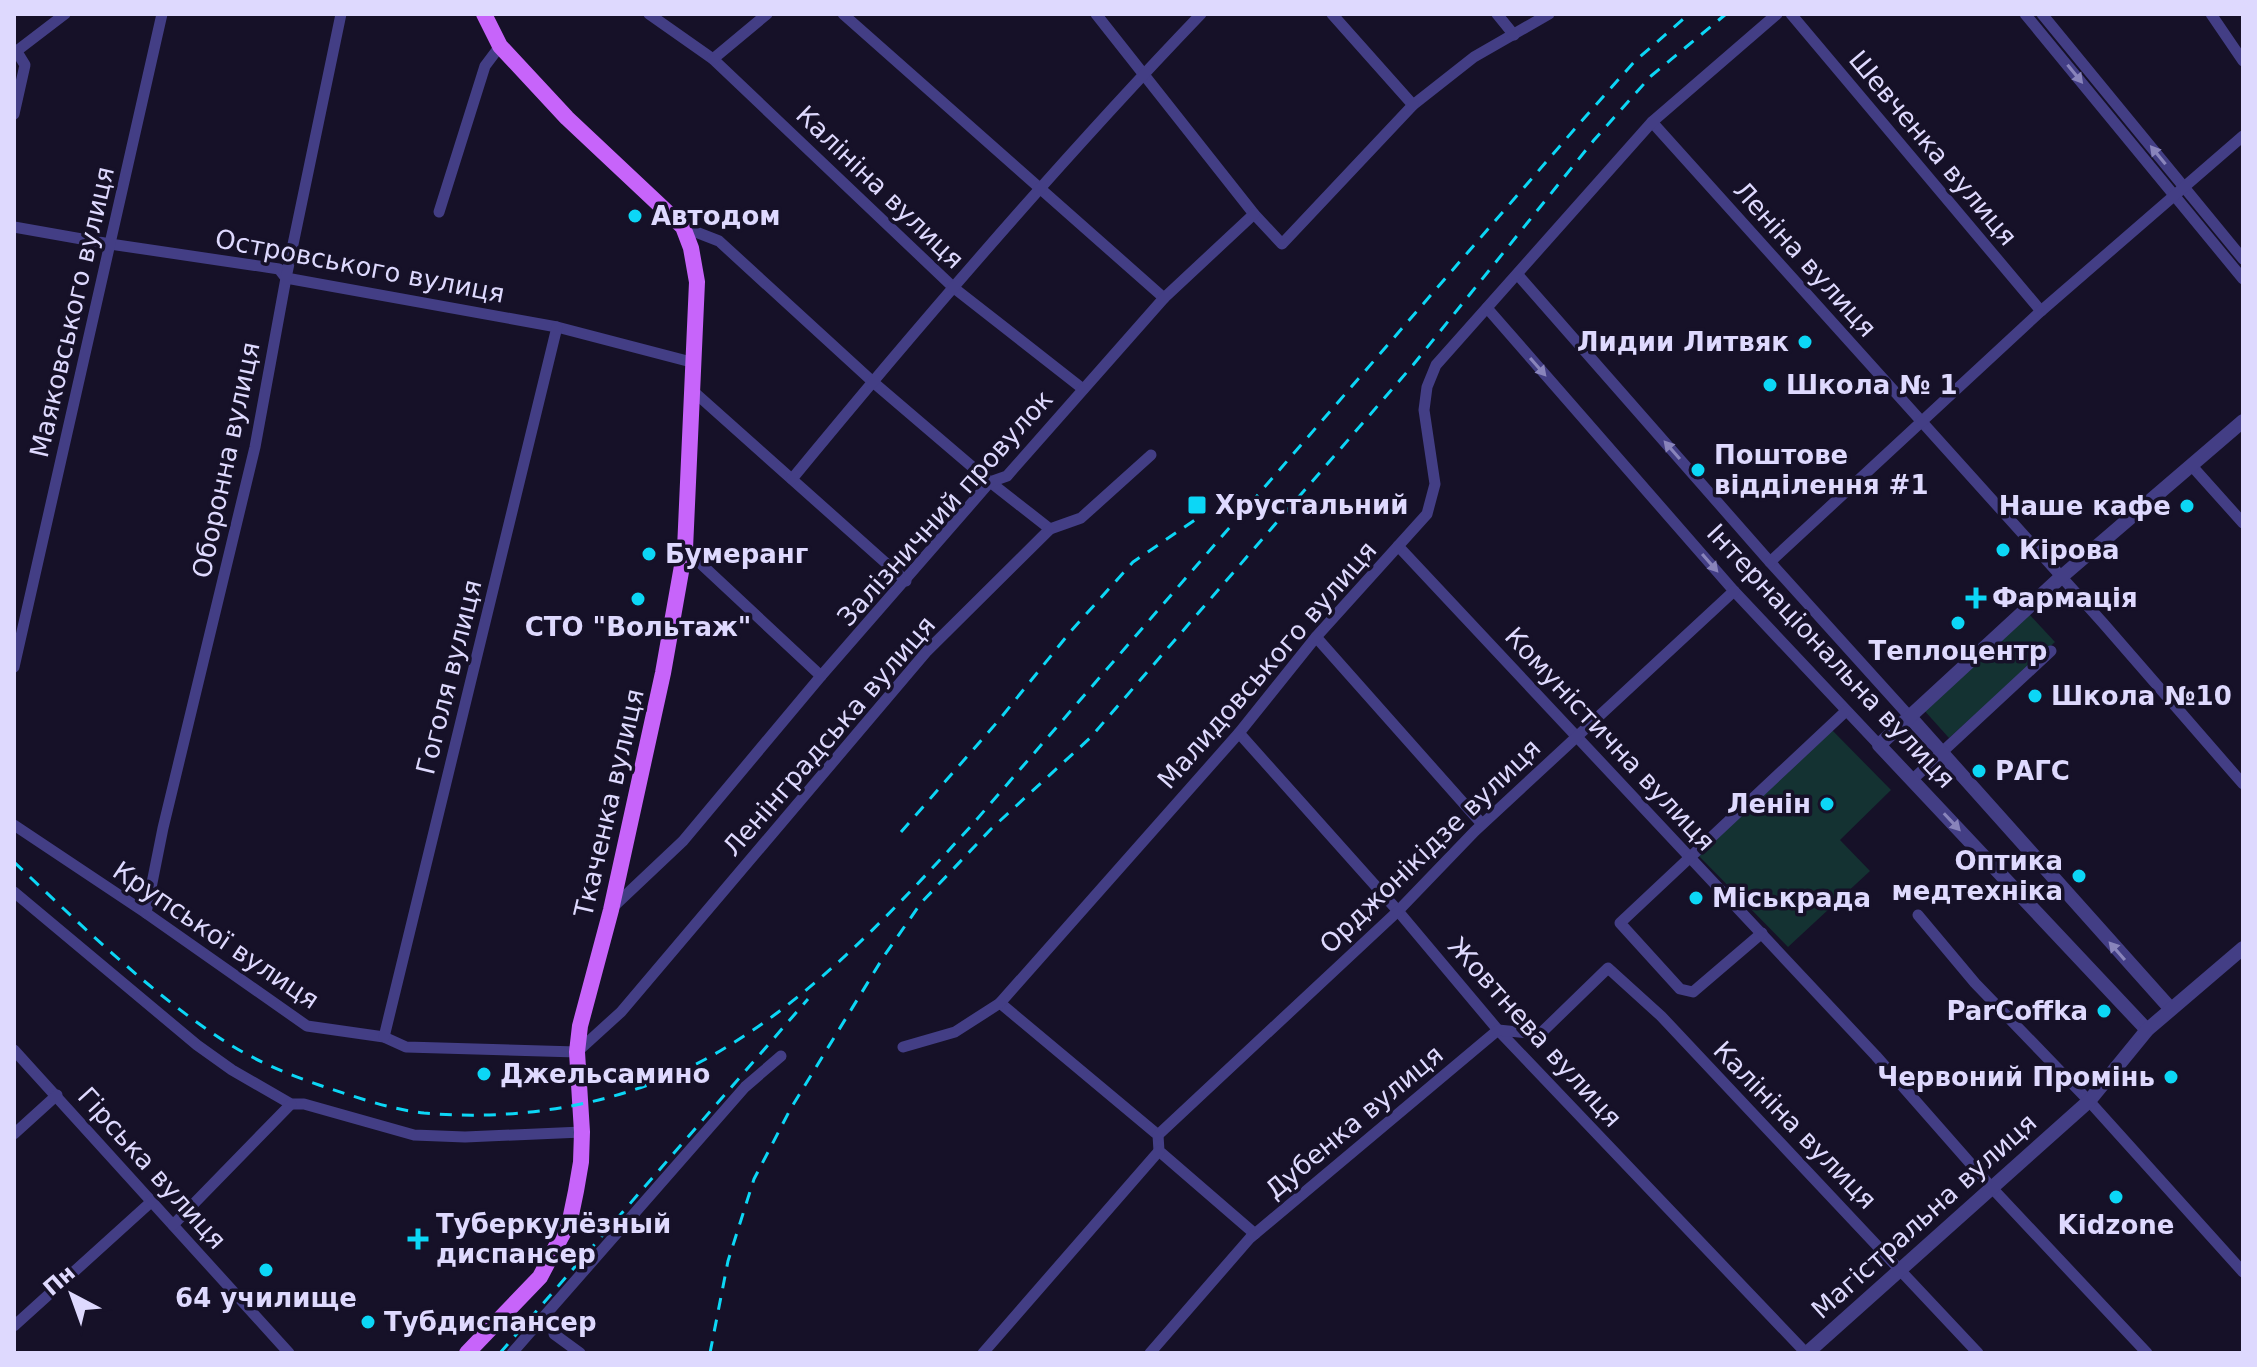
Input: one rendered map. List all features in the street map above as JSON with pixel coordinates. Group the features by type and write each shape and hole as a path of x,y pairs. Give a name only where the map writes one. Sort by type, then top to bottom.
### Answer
{"main road":[{"path":"484,14 500,46 567,118 683,227"},
{"name":"Ткаченка вулиця","path":"467,1353 540,1277 570,1220 581,1162 577,1052 580,1026 611,910 663,673 685,549 697,282 691,248 683,227"}],"street":[{"path":"14,114 25,65 15,52 65,14"},
{"name":"Маяковського вулиця","path":"14,667 162,14"},
{"name":"Оборонна вулиця","path":"146,913 163,828 255,447 286,278 341,14"},
{"name":"Калініна вулиця","path":"649,14 713,59 954,288 1083,389"},
{"path":"713,59 767,14"},
{"path":"843,14 1164,298"},
{"path":"1096,14 1254,214 1282,244 1413,105 1474,57 1549,14"},
{"path":"792,479 1040,188 1201,14"},
{"path":"1332,14 1413,105"},
{"path":"1497,14 1514,35"},
{"name":"Малидовського вулиця","path":"903,1047 955,1032 1000,1003 1239,733 1316,637 1427,514 1435,484 1424,410 1427,387 1436,365 1652,122 1777,14"},
{"name":"Шевченка вулиця","path":"1791,14 2041,311"},
{"path":"2025,14 2243,279"},
{"path":"2042,14 2243,259"},
{"path":"2211,14 2243,61"},
{"path":"439,212 485,66 500,46"},
{"name":"Леніна вулиця","path":"1652,122 2243,784"},
{"path":"1770,562 2041,311 2243,136"},
{"name":"Залізничний провулок","path":"611,910 683,841 990,482 1007,476 1164,298 1254,214"},
{"name":"Островського вулиця","path":"14,227 279,269 286,278 557,327 695,363"},
{"path":"683,227 719,241 873,382 1050,529"},
{"name":"Інтернаціональна вулиця","path":"1518,275 1770,562 2170,1008"},
{"name":"Інтернаціональна вулиця","path":"1487,308 1734,591 2147,1030"},
{"name":"Гоголя вулиця","path":"384,1037 557,327"},
{"path":"693,391 906,581"},
{"path":"1879,745 2060,578 2243,421"},
{"name":"Ленінградська вулиця","path":"577,1052 621,1012 927,651 1050,529 1081,518 1151,455"},
{"path":"2191,465 2243,523"},
{"name":"Комуністична вулиця","path":"1398,546 1575,737 1690,855 1876,1056 1992,1188 2147,1353"},
{"path":"685,549 821,676"},
{"name":"Орджонікідзе вулиця","path":"1158,1135 1398,911 1482,824 1734,591"},
{"path":"1316,637 1482,824"},
{"path":"1912,780 2051,651"},
{"path":"1762,933 1693,992 1680,989 1620,923 1846,711"},
{"name":"Жовтнева вулиця","path":"1239,733 1398,911 1498,1030 1806,1353"},
{"name":"Крупської вулиця","path":"14,825 307,1026 384,1037 406,1047 577,1052"},
{"path":"14,892 197,1045 232,1070 291,1104 304,1104 414,1135 465,1137 582,1132"},
{"path":"1918,915 1975,983 2089,1101 2243,1272"},
{"name":"Магістральна вулиця","path":"1806,1353 2089,1101 2147,1030 2243,948"},
{"name":"Калініна вулиця","path":"1498,1030 1540,1034 1608,968 1661,1016 1978,1353"},
{"path":"983,1353 1159,1151 1158,1135 1000,1003"},
{"name":"Дубенка вулиця","path":"1150,1353 1255,1234 1498,1030"},
{"name":"Гірська вулиця","path":"14,1050 289,1353"},
{"path":"512,1353 745,1087 781,1056"},
{"path":"14,1134 57,1095"},
{"path":"173,1225 291,1104"},
{"path":"1159,1151 1255,1234"},
{"path":"14,1326 151,1202"},
{"path":"554,1334 580,1353"}],"green space":[{"path":"2029,614 2055,642 1949,738 1923,709"},
{"path":"1832,730 1891,790 1840,840 1870,871 1788,947 1696,853"}],"railway":[{"path":"14,862 116,957 198,1023 237,1049 271,1066 358,1098 424,1113 462,1115 539,1111 614,1096 686,1069 720,1051 790,1003 854,948 914,888 1579,124 1634,62 1689,14"},
{"path":"710,1353 728,1261 754,1179 791,1108 884,956 921,903 991,829 1090,738 1413,365 1594,140 1651,76 1726,14"},
{"path":"901,832 1133,562 1205,513"},
{"path":"500,1353 808,999"}],"place":[{"name":"Автодом","path":"635,216"},
{"name":"Лидии Литвяк","path":"1805,342"},
{"name":"Школа № 1","path":"1770,385"},
{"name":"Поштове відділення #1","path":"1698,470"},
{"name":"Хрустальний","path":"1197,505"},
{"name":"Наше кафе","path":"2187,506"},
{"name":"Кірова","path":"2003,550"},
{"name":"Бумеранг","path":"649,554"},
{"name":"Фармація","path":"1976,598"},
{"name":"СТО \"Вольтаж\"","path":"638,599"},
{"name":"Теплоцентр","path":"1958,623"},
{"name":"Школа №10","path":"2035,696"},
{"name":"РАГС","path":"1979,771"},
{"name":"Ленін","path":"1827,804"},
{"name":"Оптика медтехніка","path":"2079,876"},
{"name":"Міськрада","path":"1696,898"},
{"name":"ParCoffka","path":"2104,1011"},
{"name":"Джельсамино","path":"484,1074"},
{"name":"Червоний Промінь","path":"2171,1077"},
{"name":"Kidzone","path":"2116,1197"},
{"name":"Туберкулёзный диспансер","path":"418,1239"},
{"name":"64 училище","path":"266,1270"},
{"name":"Тубдиспансер","path":"368,1322"}]}
